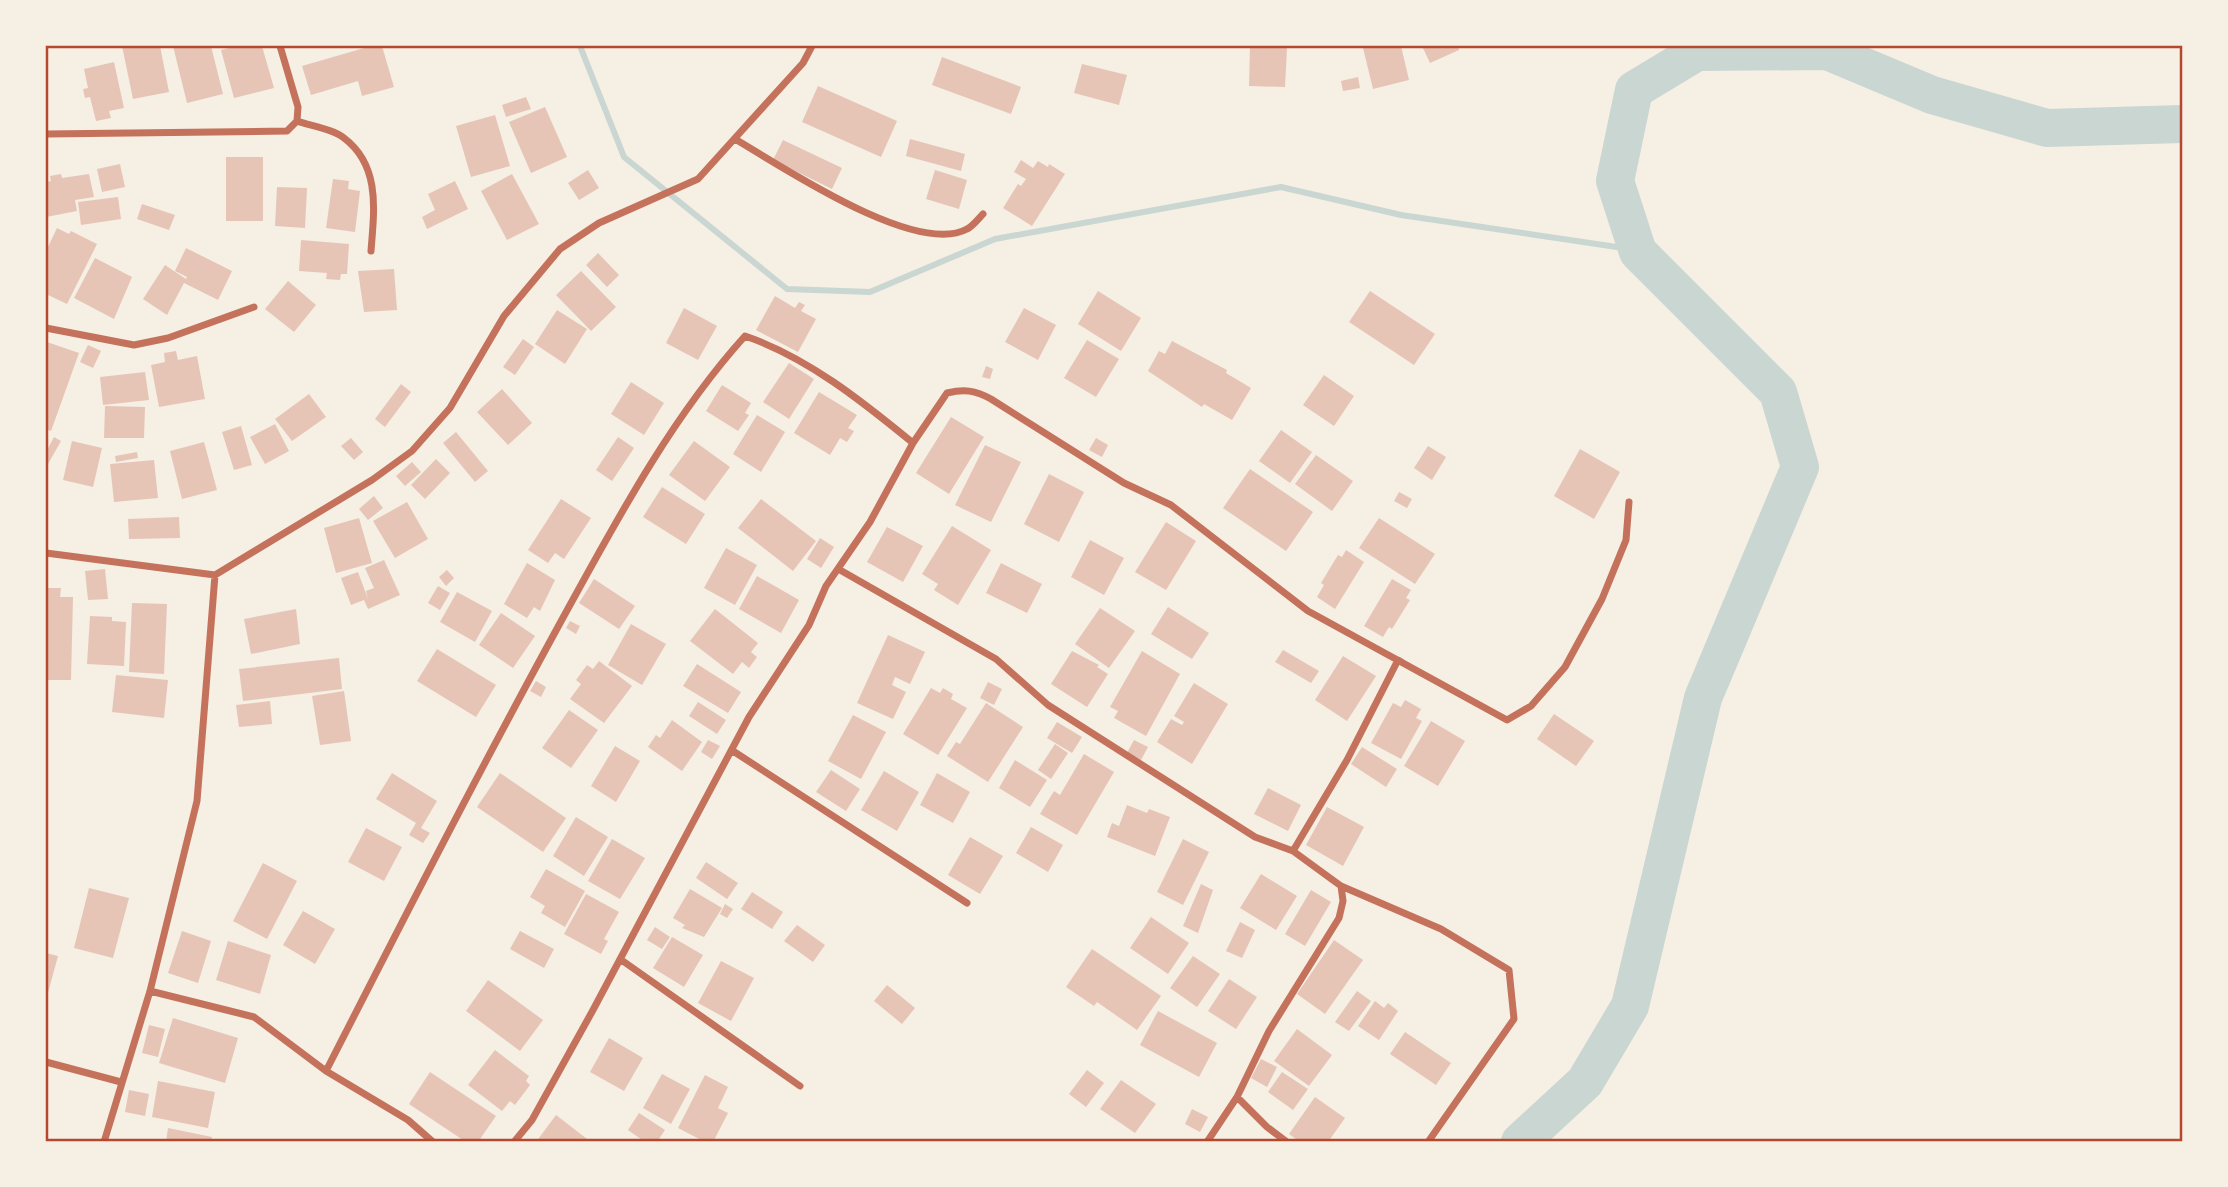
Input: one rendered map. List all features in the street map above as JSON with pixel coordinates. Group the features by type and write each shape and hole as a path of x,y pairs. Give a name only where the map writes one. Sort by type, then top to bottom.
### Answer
{"street":[{"path":"46,134 287,131 297,121 298,107 280,46"},
{"path":"46,553 215,575 372,480 412,450 450,408 504,316 560,248 598,223 698,179 803,63 812,46"},
{"path":"297,121 343,137 362,159 375,189 371,251"},
{"path":"735,139 858,210 915,231 945,234 967,229 983,214"},
{"path":"46,328 134,345 167,338 254,307"},
{"path":"326,1071 493,743 605,541 693,402 745,336 767,344 803,364 870,407 913,443"},
{"path":"514,1142 532,1120 749,717 809,625 826,586 840,570 913,443 947,393 976,391 1071,447 1125,483 1171,505 1308,611 1507,720"},
{"path":"1507,720 1531,706 1565,667 1602,599 1626,540 1629,502"},
{"path":"840,570 996,659 1048,705 1187,797 1255,837 1293,851 1341,886 1441,929 1509,970 1514,1019 1428,1142"},
{"path":"104,1142 150,991 197,801 215,575"},
{"path":"1293,851 1347,760 1398,660 1507,720"},
{"path":"733,751 967,903"},
{"path":"1207,1142 1237,1097 1269,1031 1339,918 1343,901 1341,886"},
{"path":"620,959 800,1086"},
{"path":"150,991 254,1017 326,1071 408,1120 433,1142"},
{"path":"46,1062 121,1082"},
{"path":"1237,1097 1267,1128 1287,1142"}],"building":[{"path":"122,46 160,46 169,92 133,99"},
{"path":"173,46 211,46 223,94 187,103"},
{"path":"238,46 262,46 274,88 234,98 221,50"},
{"path":"371,46 382,46 394,87 362,96 358,81 311,95 302,66"},
{"path":"1250,46 1287,48 1285,87 1249,86"},
{"path":"1401,46 1409,80 1373,89 1363,48"},
{"path":"1422,46 1458,46 1459,50 1430,63"},
{"path":"942,57 1021,87 1011,114 932,85"},
{"path":"114,62 124,108 109,111 111,118 96,121 90,97 85,98 83,89 88,88 84,69"},
{"path":"1082,64 1127,75 1119,105 1074,93"},
{"path":"1358,77 1360,88 1343,91 1341,81"},
{"path":"818,86 897,121 881,157 802,122"},
{"path":"526,97 531,109 506,117 502,105"},
{"path":"545,107 567,157 531,173 509,122"},
{"path":"495,115 510,166 471,177 456,126"},
{"path":"910,139 965,154 961,171 906,156"},
{"path":"783,140 842,168 832,189 773,160"},
{"path":"226,157 263,157 263,221 226,221"},
{"path":"1021,160 1033,168 1038,161 1048,167 1049,164 1065,174 1032,226 1003,208 1018,184 1021,186 1026,179 1014,172"},
{"path":"120,164 125,187 102,192 97,169"},
{"path":"588,170 599,188 579,200 568,183"},
{"path":"935,170 967,180 959,209 926,199"},
{"path":"61,174 62,178 89,174 94,197 75,200 77,211 46,217 46,182 51,181 50,176"},
{"path":"512,174 539,224 507,240 481,191"},
{"path":"333,179 349,181 348,189 360,191 355,232 326,228"},
{"path":"455,181 468,209 427,229 422,217 435,210 428,194"},
{"path":"277,187 307,188 305,228 275,226"},
{"path":"118,197 121,219 81,225 78,202"},
{"path":"142,204 175,215 169,230 137,219"},
{"path":"57,228 69,234 71,231 97,244 67,304 46,294 46,251"},
{"path":"301,240 349,244 347,274 341,274 340,280 326,279 327,273 299,271"},
{"path":"186,248 232,271 218,300 184,283 167,315 143,299 165,265 186,279 187,277 175,271"},
{"path":"598,253 619,275 607,287 586,265"},
{"path":"95,258 132,277 114,319 74,298"},
{"path":"394,269 397,310 364,312 358,271"},
{"path":"581,271 616,307 591,331 556,295"},
{"path":"288,281 316,305 294,332 265,309"},
{"path":"1098,291 1141,318 1121,351 1078,324"},
{"path":"1370,291 1435,334 1414,365 1349,322"},
{"path":"775,296 795,308 799,302 805,305 801,311 816,319 798,352 756,330"},
{"path":"684,308 717,326 698,360 666,343"},
{"path":"1024,308 1056,325 1038,360 1005,342"},
{"path":"557,310 587,329 565,364 535,344"},
{"path":"523,339 534,347 515,375 503,367"},
{"path":"1087,340 1119,359 1096,397 1064,378"},
{"path":"1172,341 1227,370 1226,373 1251,388 1232,420 1204,404 1202,407 1148,371 1159,351 1165,354"},
{"path":"47,342 79,353 51,431 46,429"},
{"path":"88,345 101,351 93,368 80,362"},
{"path":"176,351 178,360 197,356 205,399 159,407 151,365 165,362 164,353"},
{"path":"789,363 814,379 789,419 763,402"},
{"path":"986,366 993,369 990,379 982,377"},
{"path":"145,372 149,400 103,405 100,377"},
{"path":"1324,375 1354,396 1334,426 1303,405"},
{"path":"631,382 664,403 644,435 611,414"},
{"path":"401,384 411,392 385,427 375,419"},
{"path":"722,385 751,403 745,413 749,415 738,431 706,411"},
{"path":"502,389 532,423 508,445 477,412"},
{"path":"819,392 857,415 848,428 854,431 847,442 840,438 830,455 794,433"},
{"path":"309,394 326,417 292,441 275,419"},
{"path":"105,406 145,407 144,438 104,438"},
{"path":"757,415 785,432 761,472 733,454"},
{"path":"951,417 984,437 949,494 916,473"},
{"path":"275,424 289,451 265,464 250,437"},
{"path":"241,426 252,465 234,470 222,432"},
{"path":"1281,430 1312,452 1290,483 1259,461"},
{"path":"456,432 488,471 475,482 443,443"},
{"path":"54,437 61,441 48,464 46,452"},
{"path":"618,437 634,448 612,481 596,470"},
{"path":"351,438 363,452 354,460 341,446"},
{"path":"1096,438 1108,445 1102,457 1089,450"},
{"path":"72,441 102,448 93,487 63,480"},
{"path":"694,441 730,467 705,501 669,475"},
{"path":"204,442 217,490 182,499 170,451"},
{"path":"985,445 1021,462 991,522 955,505"},
{"path":"1428,446 1446,457 1432,480 1414,468"},
{"path":"1580,449 1620,472 1594,519 1554,496"},
{"path":"137,452 138,458 116,462 115,456"},
{"path":"1316,455 1353,481 1332,511 1295,484"},
{"path":"436,459 450,473 425,499 411,485"},
{"path":"154,460 158,498 114,502 110,464"},
{"path":"412,462 421,472 405,486 396,476"},
{"path":"1250,469 1313,512 1286,551 1223,508"},
{"path":"1049,474 1084,492 1059,542 1024,524"},
{"path":"662,487 705,514 686,544 643,517"},
{"path":"1399,492 1412,499 1407,508 1394,501"},
{"path":"374,496 383,508 368,520 359,509"},
{"path":"561,499 591,518 564,559 555,553 548,563 528,550"},
{"path":"761,499 816,541 793,571 738,528"},
{"path":"407,502 428,539 395,558 373,521"},
{"path":"179,517 180,538 129,539 128,519"},
{"path":"359,518 372,563 336,573 324,528"},
{"path":"1379,518 1435,554 1415,584 1359,548"},
{"path":"1166,522 1196,541 1166,590 1135,572"},
{"path":"952,526 991,550 958,605 934,590 938,584 922,574"},
{"path":"887,527 923,546 903,582 867,562"},
{"path":"820,538 834,547 821,568 807,559"},
{"path":"1090,540 1124,558 1104,595 1071,577"},
{"path":"726,548 757,565 735,605 704,588"},
{"path":"1346,550 1364,562 1335,609 1317,597 1324,585 1321,583 1338,555 1342,557"},
{"path":"384,560 400,595 368,609 364,600 351,605 341,578 358,572 368,599 366,591 374,588 365,568"},
{"path":"527,563 555,580 540,611 534,607 527,618 504,604"},
{"path":"1001,563 1042,584 1027,613 986,593"},
{"path":"105,569 108,599 88,600 85,571"},
{"path":"447,570 454,578 446,586 439,577"},
{"path":"757,576 799,600 781,633 739,609"},
{"path":"594,579 635,606 619,629 579,603"},
{"path":"1392,579 1411,590 1406,598 1410,600 1392,629 1389,627 1383,637 1364,626"},
{"path":"438,586 450,593 440,610 428,603"},
{"path":"46,588 61,588 60,597 73,597 71,680 46,680"},
{"path":"457,592 492,611 475,642 440,622"},
{"path":"132,603 167,604 164,674 129,672"},
{"path":"1168,607 1209,633 1192,659 1151,634"},
{"path":"1100,608 1135,631 1109,668 1075,644"},
{"path":"296,609 300,644 251,654 244,619"},
{"path":"715,609 758,643 751,652 757,657 749,668 742,662 733,674 690,641"},
{"path":"501,613 535,636 513,668 479,645"},
{"path":"90,616 112,617 112,621 126,622 124,666 87,664"},
{"path":"570,621 580,626 576,634 566,628"},
{"path":"631,624 666,644 642,685 608,665"},
{"path":"888,635 925,652 910,684 895,677 892,685 906,692 893,719 857,703"},
{"path":"437,649 496,685 476,717 417,681"},
{"path":"1283,650 1319,671 1311,683 1275,662"},
{"path":"1072,651 1099,665 1097,667 1108,674 1087,707 1051,684"},
{"path":"1142,651 1180,674 1146,736 1114,718 1118,711 1110,707"},
{"path":"1343,656 1376,676 1347,721 1315,700"},
{"path":"339,658 342,689 243,701 239,669"},
{"path":"599,661 632,686 604,723 570,699 581,684 576,680 587,665 593,669"},
{"path":"697,664 741,692 728,713 683,686"},
{"path":"116,675 168,680 164,718 112,712"},
{"path":"536,681 546,687 541,697 530,691"},
{"path":"988,682 1002,689 994,705 980,698"},
{"path":"1194,683 1228,704 1192,764 1157,742 1171,719 1182,725 1184,722 1174,716"},
{"path":"931,688 940,693 943,688 953,694 951,699 967,708 938,755 903,734"},
{"path":"344,691 351,741 320,745 312,696"},
{"path":"1405,700 1421,709 1416,718 1422,721 1401,759 1371,743 1393,703 1401,707"},
{"path":"270,701 272,724 239,727 236,705"},
{"path":"698,702 726,720 717,734 689,716"},
{"path":"986,703 1023,727 988,782 947,756 956,742 960,744"},
{"path":"569,710 598,730 571,768 542,748"},
{"path":"1554,714 1594,741 1576,766 1537,739"},
{"path":"853,715 886,732 861,779 828,761"},
{"path":"672,720 702,742 682,771 648,747 656,735 660,738"},
{"path":"1431,721 1465,741 1438,786 1404,766"},
{"path":"1057,722 1082,737 1072,753 1047,738"},
{"path":"708,740 720,746 712,759 701,752"},
{"path":"1134,740 1148,747 1141,760 1127,753"},
{"path":"1055,744 1068,753 1051,779 1038,770"},
{"path":"615,746 640,761 616,802 591,786"},
{"path":"1362,747 1397,769 1386,787 1351,764"},
{"path":"1084,754 1114,772 1077,835 1040,814 1054,791 1060,795"},
{"path":"1015,760 1047,780 1030,807 999,788"},
{"path":"831,770 860,789 846,811 816,792"},
{"path":"884,771 919,792 897,831 861,810"},
{"path":"392,773 437,801 421,828 430,833 423,843 409,835 416,823 376,799"},
{"path":"500,773 566,818 543,852 477,807"},
{"path":"937,773 970,792 953,823 920,805"},
{"path":"1268,788 1301,805 1288,831 1254,814"},
{"path":"1127,805 1147,813 1149,809 1170,817 1155,856 1107,837 1112,823 1119,826"},
{"path":"1327,807 1364,827 1343,866 1306,845"},
{"path":"576,817 608,837 584,876 553,856"},
{"path":"1031,827 1063,845 1048,872 1016,853"},
{"path":"366,828 402,847 384,881 348,862"},
{"path":"970,837 1003,856 980,894 948,875"},
{"path":"612,839 645,858 620,899 588,881"},
{"path":"1183,839 1209,852 1183,905 1157,892"},
{"path":"706,862 738,883 727,899 696,878"},
{"path":"263,863 297,881 267,939 233,921"},
{"path":"546,869 585,891 565,927 541,913 545,906 530,897"},
{"path":"1261,874 1297,896 1276,930 1240,908"},
{"path":"1201,884 1213,890 1198,933 1183,926"},
{"path":"89,888 129,898 113,958 74,948"},
{"path":"690,889 722,908 704,937 682,928 685,925 673,918"},
{"path":"1311,890 1331,902 1305,946 1285,934"},
{"path":"752,892 783,912 772,929 741,909"},
{"path":"586,894 619,912 604,939 608,941 601,954 564,934"},
{"path":"725,904 733,909 727,918 720,914"},
{"path":"303,911 335,929 315,964 283,945"},
{"path":"1151,917 1189,943 1168,974 1130,948"},
{"path":"1240,922 1255,930 1242,958 1226,951"},
{"path":"797,925 825,945 813,962 784,941"},
{"path":"655,927 670,937 662,949 647,940"},
{"path":"182,931 211,941 198,983 168,973"},
{"path":"520,931 554,949 544,968 510,949"},
{"path":"672,937 703,955 684,987 653,968"},
{"path":"1334,940 1363,960 1325,1014 1297,994"},
{"path":"228,941 271,955 260,994 216,980"},
{"path":"1092,949 1161,996 1137,1030 1097,1002 1094,1006 1066,987"},
{"path":"46,953 58,956 46,1000"},
{"path":"1193,956 1220,974 1197,1007 1170,988"},
{"path":"721,961 754,978 731,1021 698,1003"},
{"path":"1229,979 1257,997 1236,1029 1208,1011"},
{"path":"488,980 543,1020 520,1051 466,1011"},
{"path":"887,985 915,1008 902,1024 874,1001"},
{"path":"1357,991 1371,1001 1349,1031 1335,1022"},
{"path":"1375,1001 1384,1008 1388,1003 1398,1011 1379,1040 1358,1026"},
{"path":"1158,1011 1217,1043 1199,1077 1140,1045"},
{"path":"173,1018 238,1038 225,1083 159,1063"},
{"path":"149,1025 165,1029 158,1057 142,1053"},
{"path":"1297,1029 1332,1055 1309,1086 1274,1061"},
{"path":"1405,1032 1451,1063 1436,1085 1390,1054"},
{"path":"609,1038 643,1058 624,1091 590,1072"},
{"path":"495,1050 529,1076 526,1081 530,1085 515,1105 510,1101 502,1111 468,1085"},
{"path":"1261,1059 1277,1067 1267,1087 1251,1078"},
{"path":"1087,1070 1104,1083 1086,1107 1069,1094"},
{"path":"430,1072 496,1116 478,1142 466,1142 409,1104"},
{"path":"1282,1072 1308,1089 1293,1110 1268,1092"},
{"path":"662,1074 690,1089 671,1124 643,1108"},
{"path":"705,1075 728,1087 718,1108 728,1113 713,1142 705,1142 678,1128"},
{"path":"1121,1080 1156,1104 1135,1133 1100,1109"},
{"path":"158,1081 215,1092 208,1128 152,1117"},
{"path":"129,1090 149,1094 145,1116 125,1112"},
{"path":"1315,1097 1345,1118 1328,1142 1300,1142 1289,1134"},
{"path":"1192,1109 1208,1117 1200,1132 1185,1124"},
{"path":"639,1113 665,1130 657,1142 645,1142 628,1130"},
{"path":"556,1115 591,1142 536,1142"},
{"path":"168,1128 212,1137 211,1142 166,1142"}],"waterway":[{"path":"580,46 624,157 787,289 870,292 995,239 1281,187 1401,215 1637,250"},
{"path":"1520,1142 1585,1082 1630,1006 1703,698 1800,467 1778,392 1638,252 1615,181 1634,90 1697,52 1827,51 1932,95 2047,128 2182,124"}]}
